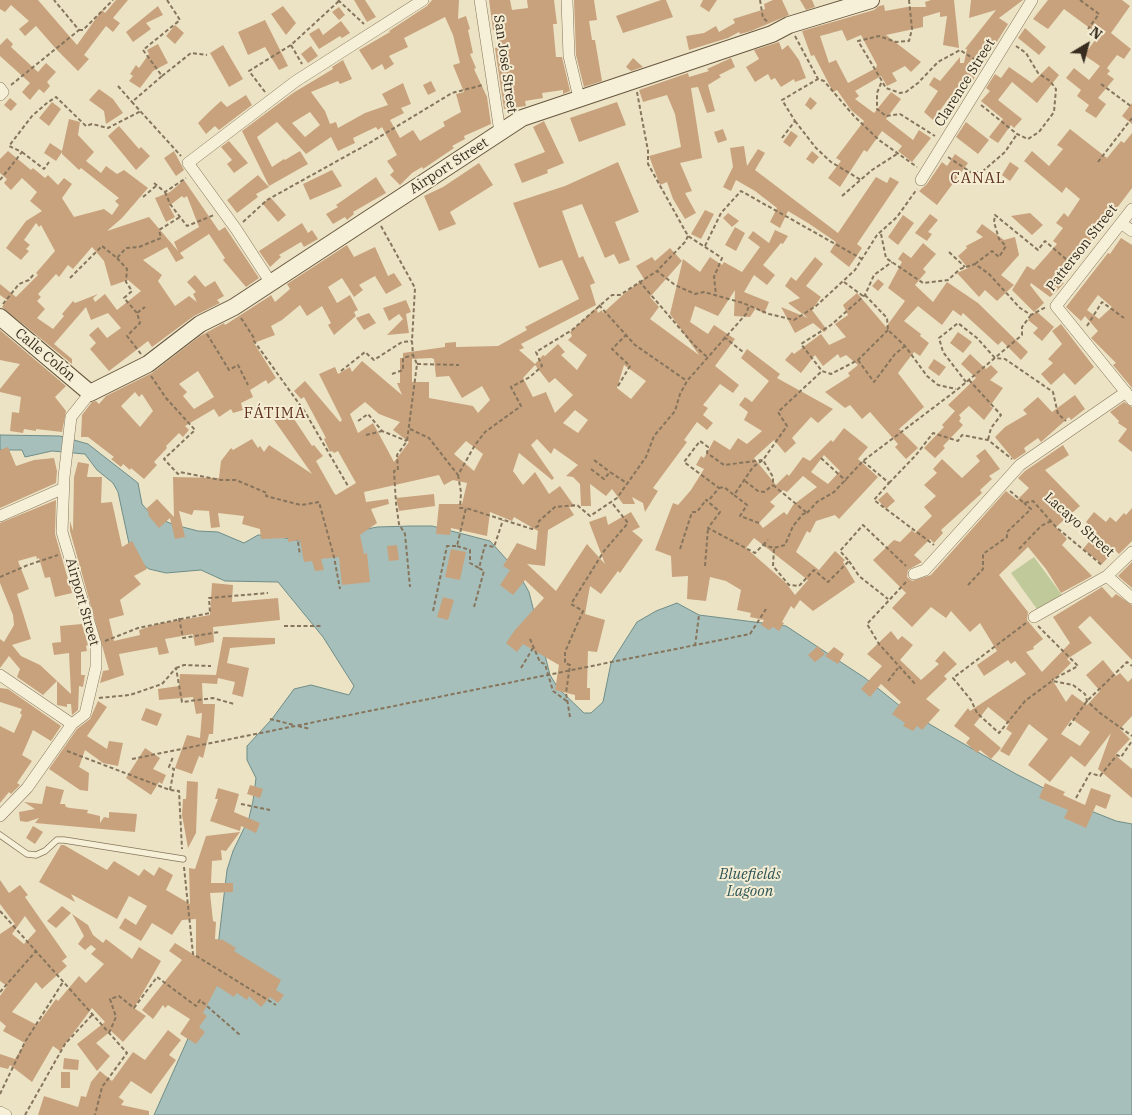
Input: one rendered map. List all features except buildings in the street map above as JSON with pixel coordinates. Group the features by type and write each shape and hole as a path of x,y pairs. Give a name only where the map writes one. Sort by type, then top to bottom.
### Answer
{"street":[{"path":"271,283 236,229 191,168 271,100 423,0"},
{"name":"San José Street","path":"480,0 500,132"},
{"path":"567,0 569,56 579,98"},
{"name":"Airport Street","path":"0,816 27,788 72,724 84,714 96,667 96,645 62,532 64,482 71,417 90,393 146,364 200,324 234,307 522,118 772,34 790,25 871,0"},
{"name":"Clarence Street","path":"924,176 974,99 1032,0"},
{"name":"Patterson Street","path":"1056,306 1132,209"},
{"path":"1121,223 1132,231"},
{"path":"914,574 925,570 1020,466 1073,428 1129,396 1056,306"},
{"name":"Calle Colón","path":"0,317 90,393"},
{"path":"0,516 64,482"},
{"path":"1032,618 1108,575 1132,552"},
{"name":"Lacayo Street","path":"1108,575 1132,598"},
{"path":"0,675 72,724"},
{"path":"0,1112 6,1115"}],"lane":[{"path":"0,835 26,854 36,855 45,851 57,840 64,840 183,859"}],"path":[{"path":"54,0 79,30"},
{"path":"1,92 79,30 83,30 113,0"},
{"path":"162,76 142,50 180,20 166,0"},
{"path":"271,100 249,70 291,45 339,0 372,32"},
{"path":"760,0 763,18 769,24 772,34"},
{"path":"909,0 912,29 909,41 896,42 879,36 858,42 886,88 900,93 906,92 918,83 938,62 960,50 991,70"},
{"path":"1080,0 1099,14 1088,29"},
{"path":"657,271 675,285 695,294 704,292 769,314 794,320 816,306 844,282 877,236 906,207 924,176 854,116 824,81 818,79 790,25"},
{"path":"974,99 1017,134 1028,139 1039,132 1054,112 1056,89 1050,81 1038,73 1026,52 1008,40"},
{"path":"291,45 308,74"},
{"path":"132,102 191,53 207,55"},
{"path":"818,79 782,100 795,121 821,153 831,162 861,180"},
{"path":"635,80 648,151 648,164 688,236 722,258 714,277 716,296"},
{"path":"882,81 877,93 877,110 886,116 900,114 972,173 983,170 1005,152 1017,134"},
{"path":"236,229 267,200 366,146 452,93 492,82"},
{"path":"1101,84 1132,107"},
{"path":"118,86 191,168 165,192"},
{"path":"49,162 44,169 22,152 9,146 32,116 47,103 56,98 86,126 92,124 108,128 140,111"},
{"path":"1098,162 1132,118"},
{"path":"782,138 795,121"},
{"path":"0,180 22,152"},
{"path":"842,196 897,154"},
{"path":"154,183 165,192 170,204 187,226 223,211"},
{"path":"143,197 156,186"},
{"path":"705,246 721,213 741,191 862,259"},
{"path":"374,214 416,288 412,341 413,355 417,364 407,441 397,455 398,470 394,471 396,503 399,524 405,534 410,587"},
{"path":"881,234 886,258 923,283 948,280 953,273 975,264 992,251 999,256 1006,246 999,239 994,222 995,215 1038,250 1045,241 1081,273"},
{"path":"117,258 126,248 140,247 161,238 159,230 180,217"},
{"path":"458,475 475,445 485,432 521,406 511,387 530,377 542,366 536,352 572,330 612,295 620,295 657,271 685,242 688,236"},
{"path":"70,278 102,246 127,269 126,282 132,291 124,298 137,313 140,323 127,336 166,398 195,430 164,459 178,474 180,472 221,480 236,480 267,493 266,496 301,505 319,502 334,557 340,589"},
{"path":"949,252 965,267"},
{"path":"888,330 858,360 832,374 822,371 801,344 830,325 864,295 874,275 892,262"},
{"path":"975,264 989,274 1020,308 1031,315"},
{"path":"0,308 19,284 29,280 34,274"},
{"path":"639,282 694,345 707,356"},
{"path":"844,282 864,295 887,318 888,330 905,346 927,376 938,385 958,389"},
{"path":"1082,337 1102,302 1124,318"},
{"path":"599,305 634,345 687,381"},
{"path":"137,313 145,306"},
{"path":"409,429 429,438 458,475 461,492 460,508 466,508 532,530 555,507 577,505 590,516 612,502 628,484 646,457 654,436 675,411 680,394 687,381 707,356 746,314 749,306"},
{"path":"763,545 774,548 786,545 793,526 803,514 807,513 817,502 834,492 863,461 958,389 1022,335 1022,327 1031,315 1042,308 1056,306"},
{"path":"234,307 254,338 254,341 305,412 348,486"},
{"path":"966,382 943,352 939,338 958,323 995,358 1005,359 1053,392 1058,414 1073,428"},
{"path":"200,324 229,370 238,365 248,385"},
{"path":"618,386 630,366 612,349 626,335"},
{"path":"724,337 743,352"},
{"path":"341,371 364,352 374,360 402,342 412,341"},
{"path":"858,360 874,382 895,354 905,346"},
{"path":"392,374 403,370 403,358 413,355"},
{"path":"417,364 459,365"},
{"path":"734,495 753,467 763,460 787,426 778,412 822,371"},
{"path":"969,380 1001,415 991,428 988,440"},
{"path":"358,421 368,414 382,431 407,441"},
{"path":"366,435 382,431"},
{"path":"942,551 874,500 916,455 933,433 958,440 962,435 988,440 1020,466"},
{"path":"759,523 740,516 747,505 724,487 719,488 684,462 700,440 708,447 707,453 724,465 763,460"},
{"path":"821,458 846,480"},
{"path":"594,460 628,484"},
{"path":"744,480 758,491 764,492 773,484 773,477 763,460"},
{"path":"863,461 889,483"},
{"path":"591,469 604,480 610,472"},
{"path":"773,484 807,513"},
{"name":"Lacayo Street","path":"1003,484 1024,503 1033,501 1051,521 1108,575"},
{"path":"680,548 692,512 697,512 719,488"},
{"path":"705,566 708,528 720,512 706,500"},
{"path":"570,717 566,693 570,665 566,663 565,652 583,611 571,604 604,551 628,522 612,502"},
{"path":"968,585 983,569 983,554 1007,537 1007,532 1031,509 1024,503"},
{"path":"457,546 466,508"},
{"path":"479,568 485,545 494,547 503,520"},
{"path":"1020,549 1041,526 1051,521"},
{"path":"888,599 859,576 840,551 863,525 914,574 888,599 867,624 879,644 890,655 898,668 916,685"},
{"path":"708,528 756,553 768,540"},
{"path":"298,542 300,555"},
{"path":"433,611 447,546 457,546 470,550 470,563 484,571 474,606"},
{"path":"774,548 772,566 789,585 799,586 814,570 828,582 849,561"},
{"path":"0,577 28,565 68,552"},
{"path":"96,645 138,628 210,612 209,598 268,593"},
{"path":"132,759 750,634 766,609"},
{"path":"695,646 699,615"},
{"path":"179,618 183,638 219,632"},
{"path":"1032,618 1078,666 1052,681 1025,701 999,733 977,713 971,700 953,678 1032,618"},
{"path":"284,626 321,626"},
{"path":"530,639 540,662 545,664 553,691 568,702"},
{"path":"521,668 533,648"},
{"path":"1069,726 1086,701 1127,662 1132,666"},
{"path":"89,699 130,694 162,684 176,668 184,665 212,666"},
{"path":"176,668 182,702 213,698 234,704"},
{"path":"888,681 898,668"},
{"path":"1052,681 1073,685 1085,694 1086,701 1100,714 1132,736"},
{"path":"270,719 310,729"},
{"path":"1076,798 1090,772 1100,776 1117,755 1120,757 1132,741"},
{"path":"56,747 170,790 179,790 183,859 193,954 276,1005"},
{"path":"170,790 174,768 169,767 173,757"},
{"path":"241,804 270,810"},
{"path":"0,911 127,1053 102,1087 95,1115"},
{"path":"0,992 36,951"},
{"path":"109,1033 116,1017 110,999 119,996 134,1008 157,977 196,1006 200,1000 240,1035"},
{"path":"0,1094 25,1042 63,982"},
{"path":"25,1115 65,1044 92,1015"}],"green space":[{"path":"1034,557 1062,595 1039,612 1011,573"}],"water":[{"name":"Bluefields Lagoon","path":"0,435 60,436 88,444 138,483 142,504 152,516 198,531 218,532 244,543 258,535 276,536 304,542 377,527 411,526 432,526 490,541 517,571 529,592 550,675 558,688 584,713 591,713 603,702 611,663 637,622 656,611 677,603 699,615 786,626 865,678 905,710 1016,774 1081,807 1116,821 1132,824 1132,1115 154,1115 214,980 227,870 233,851 249,818 253,801 256,778 247,760 247,746 272,719 294,689 311,685 349,695 354,686 323,637 278,582 225,581 201,570 166,573 149,569 136,559 130,548 118,492 113,483 97,470 85,454 52,451 25,457 22,450 0,450"}],"district":[{"name":"CANAL","path":"978,179"},
{"name":"FÁTIMA","path":"275,414"}]}
